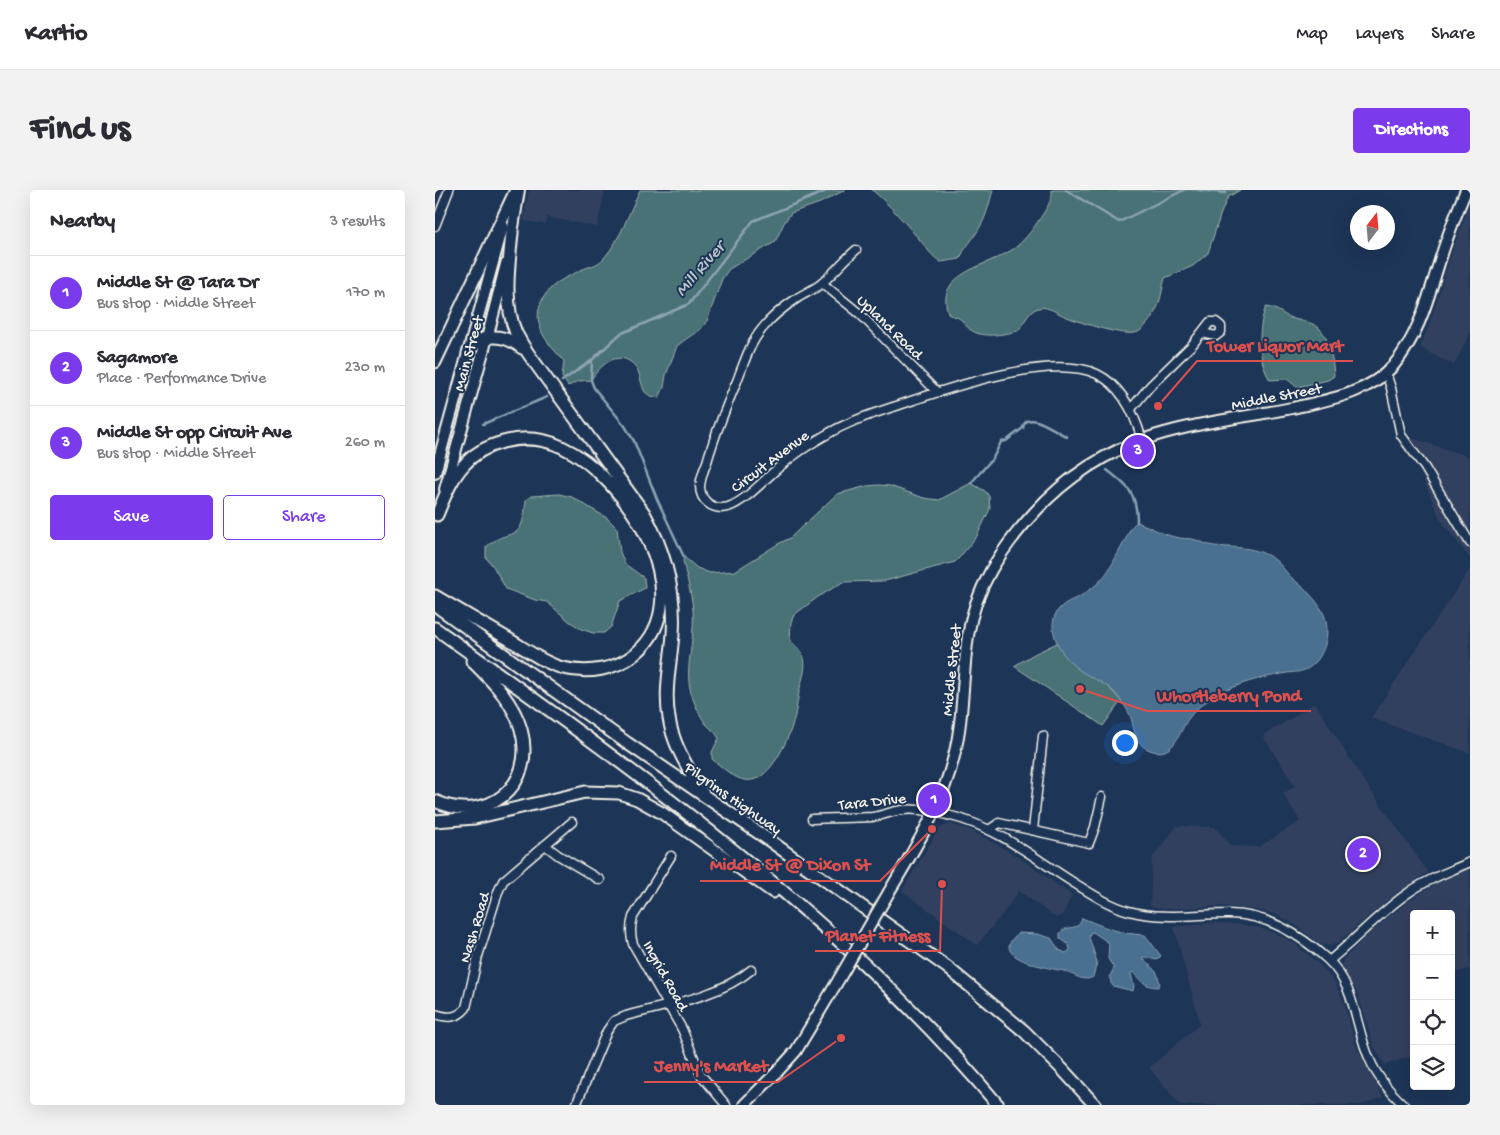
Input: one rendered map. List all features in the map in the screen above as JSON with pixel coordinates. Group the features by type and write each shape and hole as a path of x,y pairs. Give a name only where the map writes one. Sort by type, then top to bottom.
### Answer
{"highway":[{"path":"435,362 517,190"},
{"path":"512,233 509,283 511,315 516,334 644,513 658,540 669,575 673,607 673,634 667,693 669,718 678,750 703,796"},
{"path":"468,353 476,342 487,337 498,337 513,341 530,356"},
{"path":"435,596 543,660 562,668 584,671 598,670 617,665 637,653 655,629 662,602 661,584 653,554 643,531 630,509 614,488 595,469 575,454 557,445 537,440 518,440 499,443 482,450 467,461 461,469 451,484 436,518"},
{"name":"Pilgrims Highway","path":"435,605 597,722 959,977 1023,1031 1068,1075 1095,1105"},
{"path":"435,628 477,666 506,698 519,723 524,753 521,771 516,781 495,802 466,808 448,806 435,801"},
{"path":"435,628 582,733 671,800 747,861 840,941 924,1022 998,1105"},
{"path":"435,821 475,818 585,792 625,795 649,805 678,824 840,941"}],"main road":[{"name":"Main Street","path":"436,518 487,337 512,233 517,190"},
{"name":"Main Street","path":"435,473 495,252 517,190"},
{"name":"Middle Street","path":"744,1105 790,1058 804,1038 935,812 950,771 957,741 970,622 979,593 994,564 1017,532 1060,488 1102,459 1142,440 1198,425 1269,413 1341,396 1359,389 1386,373 1403,353 1424,311 1446,240 1466,190"}],"street":[{"path":"435,226 449,190"},
{"name":"Circuit Avenue","path":"856,250 822,283 770,318 754,341 711,446 700,483 701,492 710,506 718,508 728,507 737,502 783,464 841,426 937,392 1007,373 1055,368 1091,371 1113,386 1131,409 1142,440"},
{"name":"Upland Road","path":"822,283 860,314 937,392"},
{"path":"1131,409 1150,386 1202,333"},
{"path":"1386,373 1401,435 1425,468 1470,543"},
{"path":"1033,830 1043,736"},
{"path":"989,830 999,824 1089,843 1095,828 1102,797"},
{"name":"Tara Drive","path":"812,819 875,816 902,810 935,812 952,816 989,830 1117,908 1155,916 1230,914 1257,918 1287,929 1329,961 1340,976 1349,994 1370,1061 1385,1085 1404,1105"},
{"name":"Nash Road","path":"435,1014 453,1017 460,1014 466,1008 478,956 501,884 572,822"},
{"path":"545,845 554,853 600,880"},
{"name":"Ingrid Road","path":"671,856 633,917 630,932 633,944 682,1028 701,1075 726,1105"},
{"path":"1329,961 1409,892 1427,880 1470,862"},
{"path":"576,1105 611,1024 621,1017 716,991 735,982 751,970"}],"shaded area":[{"path":"529,190 605,190 597,227 547,217 546,224 523,221"},
{"path":"1470,201 1470,334 1454,365 1420,348"},
{"path":"1409,437 1470,457 1470,559 1440,519 1419,469 1399,444"},
{"path":"1137,522 1174,537 1194,539 1214,546 1252,550 1267,555 1277,561 1312,596 1323,612 1327,624 1324,648 1317,661 1311,666 1302,671 1250,681 1215,696 1192,714 1171,747 1160,752 1143,746 1135,734 1129,714 1117,695 1107,686 1078,669 1066,657 1057,641 1053,624 1055,616 1064,604 1079,597 1104,577 1130,529"},
{"path":"1470,569 1470,753 1371,718"},
{"path":"1315,703 1360,775 1428,872 1389,899 1337,943 1330,946 1320,944 1294,924 1278,915 1259,910 1221,906 1163,909 1150,906 1152,858 1177,826 1215,827 1231,846 1259,847 1300,821 1283,794 1295,786 1263,736"},
{"path":"952,824 972,831 1020,858 1072,895 1063,914 1056,918 1019,891 977,945 902,891 938,830"},
{"path":"1470,868 1470,969 1455,972 1455,910 1410,910 1410,1057 1385,1065 1373,1045 1356,991 1341,967 1344,959 1369,933 1410,900 1444,879"},
{"path":"1082,918 1120,932 1145,935 1161,956 1157,960 1143,958 1157,973 1160,984 1158,987 1144,983 1133,972 1131,974 1134,986 1133,991 1113,986 1110,976 1114,968 1108,959 1109,943 1093,932 1090,933 1089,937 1097,962 1093,977 1089,979 1082,979 1064,971 1032,964 1011,952 1009,946 1018,933 1037,934 1051,938 1059,950 1066,953 1070,950 1069,945 1060,938 1060,933 1063,930 1076,927"},
{"path":"1213,923 1239,924 1277,934 1295,944 1322,967 1335,983 1343,1000 1356,1046 1383,1097 1361,1105 1180,1105 1149,1068 1200,1024 1174,927"}],"green space":[{"path":"640,190 845,190 820,203 791,213 775,242 729,269 722,279 707,321 700,330 677,346 659,398 645,392 637,369 623,358 605,364 591,380 579,381 568,386 562,377 564,361 545,338 538,315 544,296 554,285 581,270 599,263 610,251"},
{"path":"872,190 993,190 983,222 960,259 941,262 931,254 897,214"},
{"path":"1052,190 1240,190 1228,197 1208,253 1193,266 1165,278 1157,308 1148,323 1138,332 1124,333 1103,329 1042,307 1032,311 1018,331 988,335 976,333 960,319 949,315 946,301 949,289 956,280 967,272 1016,247 1031,232 1043,214 1051,200"},
{"path":"1266,307 1277,310 1291,318 1315,325 1322,331 1332,357 1334,376 1328,380 1297,387 1287,379 1270,380 1263,364 1260,344 1261,324"},
{"path":"971,483 985,491 989,496 990,509 977,536 955,562 885,581 843,582 818,597 794,615 791,622 790,640 803,656 805,662 804,671 795,718 790,733 777,758 766,773 752,780 741,779 731,774 712,759 712,752 719,738 702,717 689,685 693,610 683,561 684,557 697,568 710,573 735,571 790,538 837,494 867,486 879,485 890,486 924,498 939,500"},
{"path":"559,494 572,497 607,518 617,528 620,552 625,564 644,578 645,588 620,601 611,627 604,633 593,633 581,629 547,602 535,600 506,589 493,566 486,558 486,547 495,540 518,530 524,515 526,500 531,496"},
{"path":"1057,643 1093,677 1106,684 1121,701 1103,726 1014,666"}],"waterway":[{"name":"Mill River","path":"562,381 592,360 620,334 689,304 753,221 829,190"},
{"name":"Mill River","path":"1066,190 1119,222 1184,190"},
{"name":"Mill River","path":"1198,190 1225,193 1226,190"},
{"path":"592,360 591,380 594,388 625,426 634,441 657,499 684,557"},
{"name":"Mill River","path":"483,424 547,397"},
{"path":"971,483 993,458 1001,442 1006,441 1023,428 1025,422 1030,420 1042,423 1067,437"},
{"path":"1107,470 1130,491 1137,512 1137,522"}],"place":[{"name":"Tower Liquor Mart","path":"1158,406"},
{"name":"Middle St opp Circuit Ave","path":"1138,451"},
{"name":"Whortleberry Pond","path":"1080,689"},
{"name":"Middle St @ Tara Dr","path":"934,800"},
{"name":"Middle St @ Dixon St","path":"932,829"},
{"name":"Sagamore","path":"1363,854"},
{"name":"Planet Fitness","path":"942,884"},
{"name":"Jenny's Market","path":"841,1038"}]}
